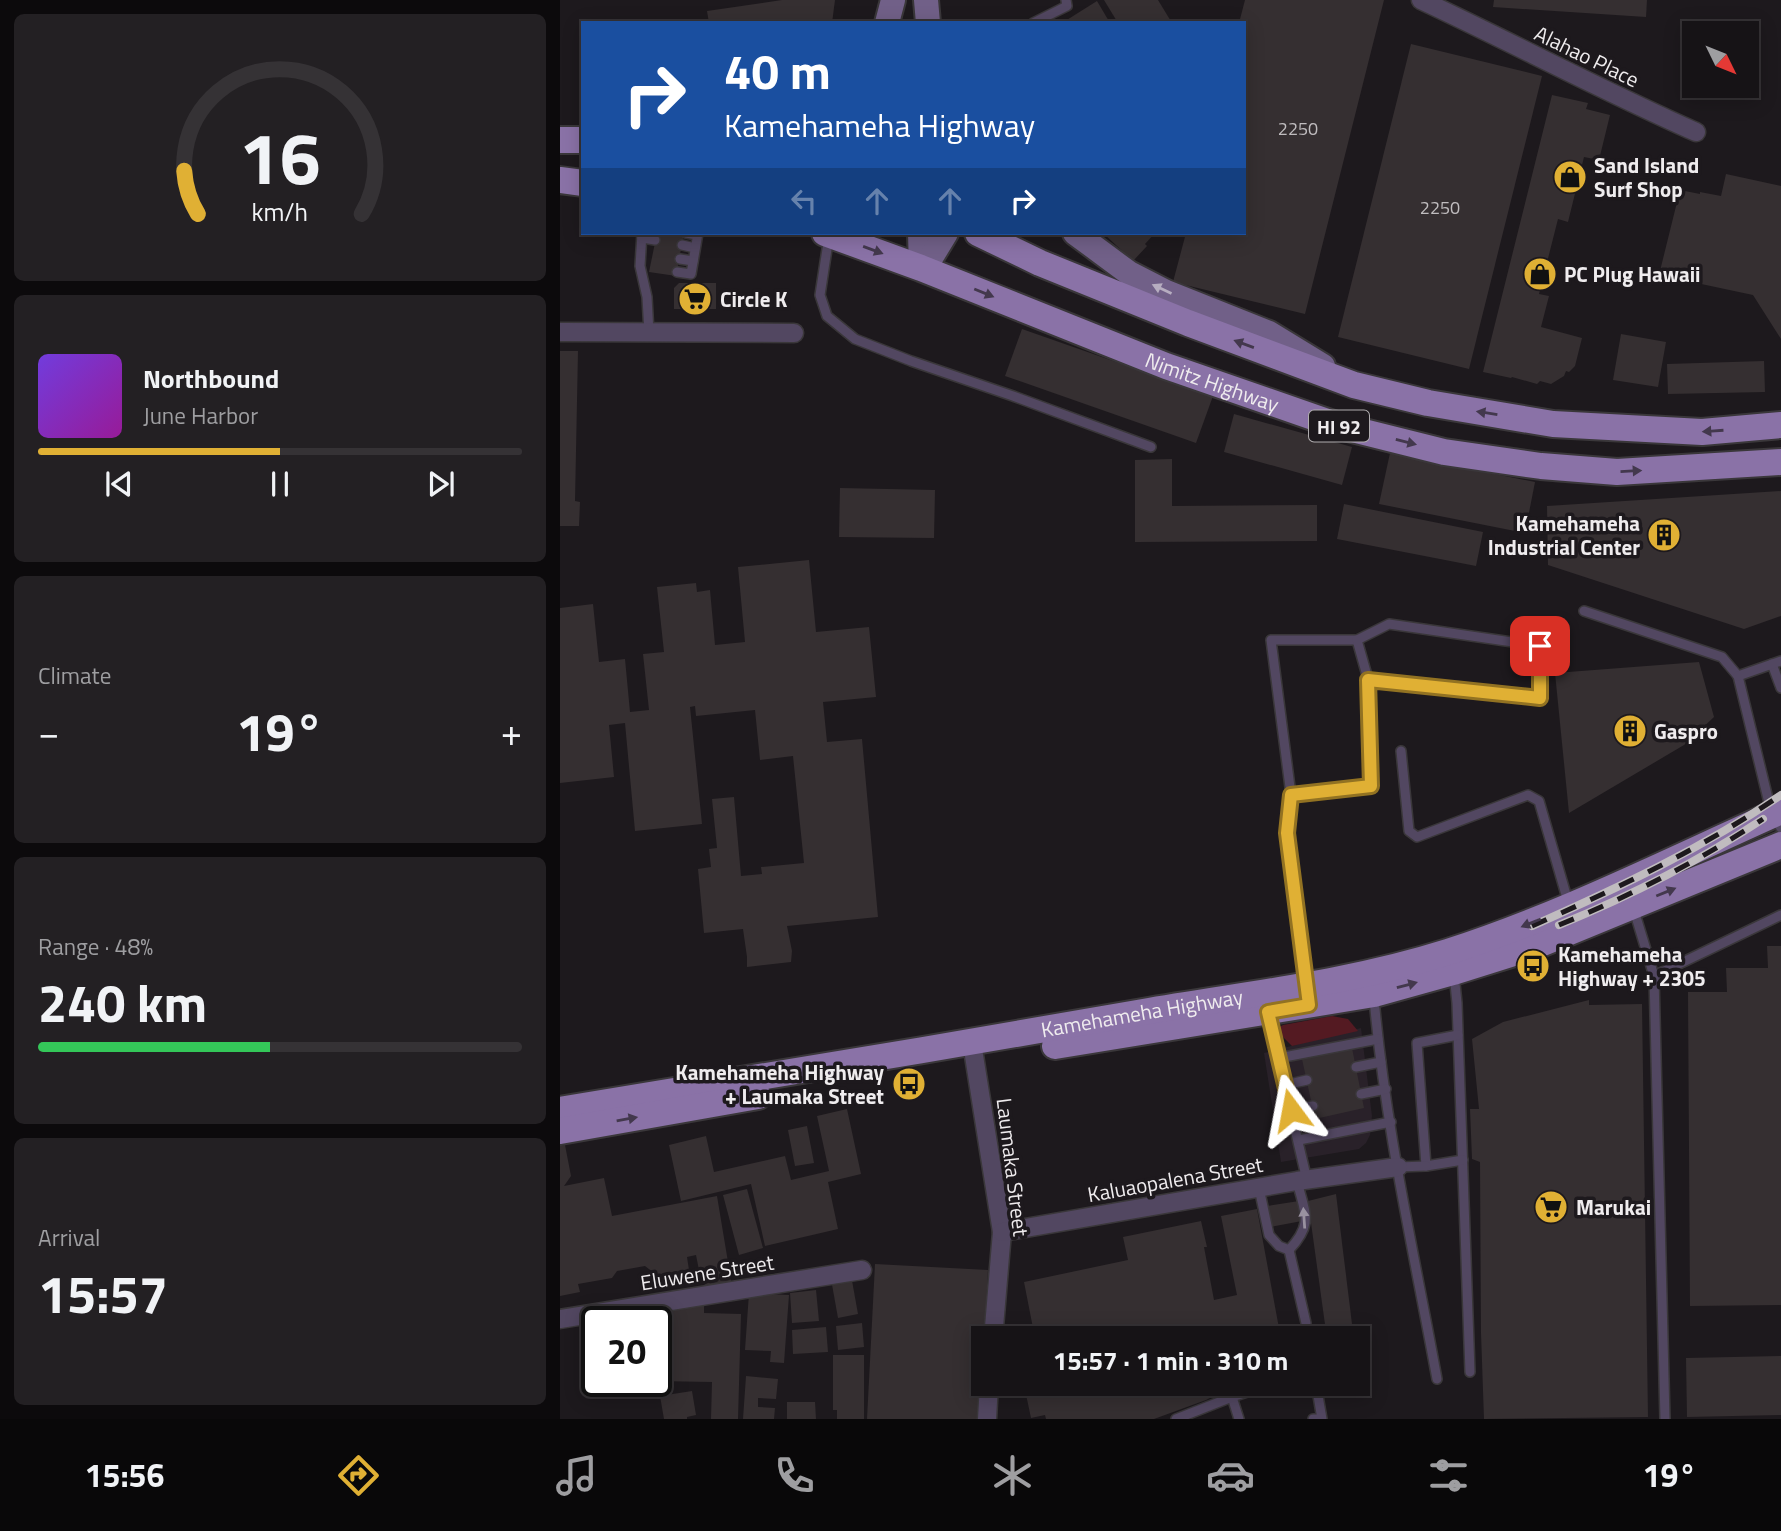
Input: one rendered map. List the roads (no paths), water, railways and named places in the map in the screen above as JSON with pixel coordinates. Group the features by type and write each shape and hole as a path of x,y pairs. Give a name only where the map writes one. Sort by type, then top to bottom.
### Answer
{"main road":[{"path":"888,21 893,0"},
{"path":"893,0 896,21"},
{"path":"560,140 581,140"},
{"path":"560,180 581,183"},
{"name":"Nimitz Highway","path":"832,235 1166,366 1336,425 1444,452 1541,466 1616,472 1781,462"},
{"path":"920,235 920,268"},
{"path":"920,268 929,261 945,235"},
{"name":"HI 92","path":"982,235 1040,263 1188,323 1354,385 1428,403 1553,424 1702,432 1781,425"},
{"path":"1078,235 1129,273 1166,292 1269,333 1354,385"},
{"name":"Kamehameha Highway","path":"560,1110 1268,1012 1373,972 1446,952 1520,927 1778,818"},
{"name":"Kamehameha Highway","path":"560,1131 974,1051 1147,1012 1307,996 1374,994 1533,947 1781,845"}],"street":[{"name":"Alahao Place","path":"1421,0 1628,102 1696,132"},
{"path":"560,332 794,333"},
{"name":"Laumaka Street","path":"974,1051 1002,1232 994,1326"},
{"name":"Kaluaopalena Street","path":"1002,1232 1398,1167"},
{"name":"Eluwene Street","path":"560,1319 862,1270"},
{"path":"987,1419 988,1396"}],"lane":[{"path":"1037,21 1067,6 1066,0"},
{"path":"649,333 645,267 640,252 642,235 655,240"},
{"path":"677,272 691,274 698,235"},
{"path":"827,235 820,295 827,316 855,339 911,362 1151,447"},
{"path":"682,245 695,248"},
{"path":"640,252 653,254"},
{"path":"680,259 693,261"},
{"path":"1584,611 1722,657 1738,676 1778,818"},
{"path":"1307,996 1287,833 1291,795 1271,639 1357,640 1389,624 1540,646 1540,698 1368,680"},
{"path":"1291,795 1371,786 1368,680 1357,640"},
{"path":"1738,676 1776,662 1781,688"},
{"path":"1401,751 1409,831 1417,837 1528,795 1539,801 1569,907"},
{"path":"1632,906 1654,976 1665,1419"},
{"path":"1654,976 1781,915"},
{"path":"1453,972 1458,1035 1471,1372"},
{"path":"1374,994 1381,1062 1398,1167 1437,1379"},
{"path":"1268,1012 1299,1140 1306,1219 1305,1229 1289,1250"},
{"path":"1426,1166 1417,1043 1458,1035"},
{"path":"1279,1058 1378,1039"},
{"path":"1356,1067 1381,1062"},
{"path":"1285,1085 1307,1080"},
{"path":"1361,1094 1386,1089"},
{"path":"1291,1110 1312,1105"},
{"path":"1299,1140 1391,1122"},
{"path":"1398,1167 1462,1160"},
{"path":"1259,1188 1269,1234 1279,1246 1289,1250"},
{"path":"1289,1250 1306,1324"},
{"path":"1176,1419 1232,1396 1239,1419"},
{"path":"1313,1419 1322,1419 1318,1396"}],"railway":[{"path":"1532,926 1660,866 1781,795"},
{"path":"1559,925 1664,877 1763,819"}],"place":[{"name":"Sand Island Surf Shop","path":"1570,177"},
{"name":"PC Plug Hawaii","path":"1540,274"},
{"name":"Circle K","path":"695,299"},
{"name":"Kamehameha Industrial Center","path":"1664,535"},
{"name":"Gaspro","path":"1630,731"},
{"name":"Kamehameha Highway + 2305","path":"1533,966"},
{"name":"Kamehameha Highway + Laumaka Street","path":"909,1084"},
{"name":"Marukai","path":"1551,1207"}]}
